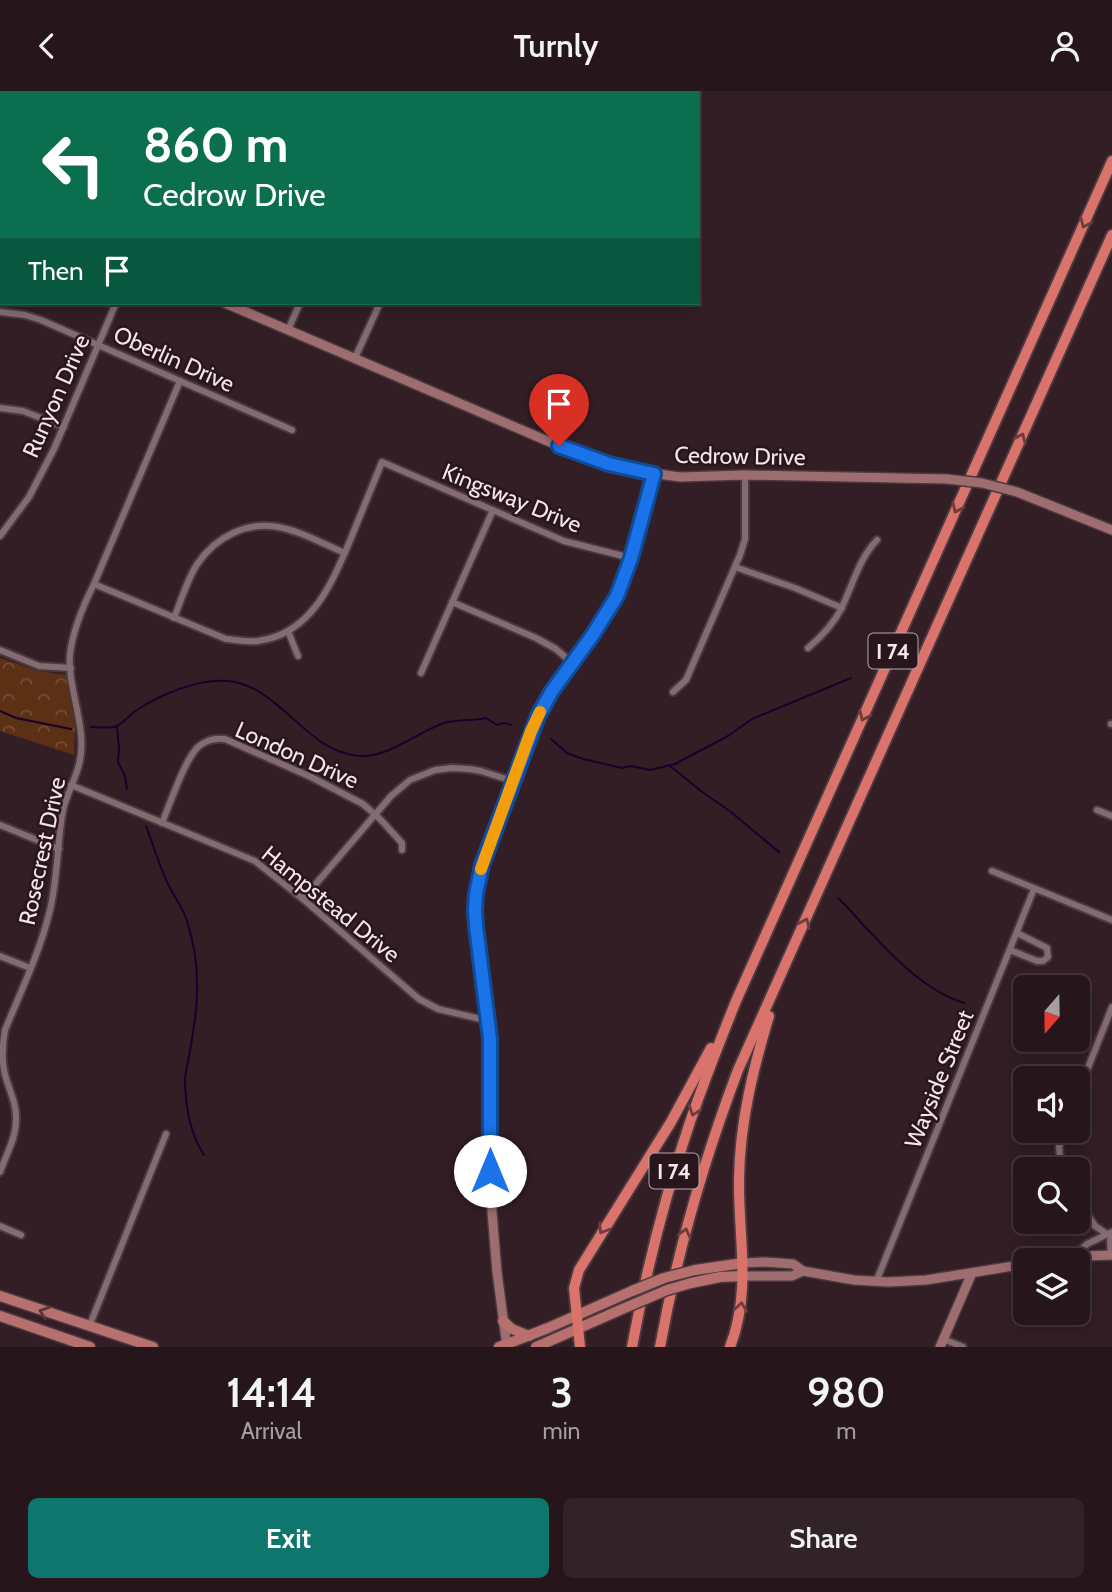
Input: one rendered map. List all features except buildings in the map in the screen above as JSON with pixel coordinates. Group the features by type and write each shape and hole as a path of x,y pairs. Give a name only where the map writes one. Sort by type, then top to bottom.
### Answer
{"highway":[{"name":"I 74","path":"632,1347 672,1179 736,1001 1112,161"},
{"name":"I 74","path":"660,1347 681,1246 707,1157 738,1070 1112,235"},
{"path":"730,1347 740,1317 743,1276 739,1193 742,1130 754,1068 777,985"},
{"path":"580,1347 574,1288 579,1270 681,1104 736,1001"}],"main road":[{"path":"504,1346 664,1278 743,1263"},
{"path":"536,1347 667,1290 719,1277 743,1276"},
{"path":"0,1296 153,1347"},
{"path":"0,1316 90,1347"},
{"path":"503,1321 512,1329 529,1336"}],"street":[{"name":"Runyon Drive","path":"0,536 29,497 54,449 115,305"},
{"name":"Cedrow Drive","path":"230,305 589,457 630,470 680,477 745,475 947,479 982,483 1017,492 1112,530"},
{"path":"288,330 299,305"},
{"path":"355,358 379,305"},
{"name":"Oberlin Drive","path":"0,312 41,320 292,430"},
{"name":"Rosecrest Drive","path":"0,1172 15,1133 17,1118 2,1063 2,1045 5,1030 50,910 60,828 80,760 81,741 70,655 76,628 180,381"},
{"path":"0,408 23,411 64,427"},
{"name":"Kingsway Drive","path":"345,553 382,462 564,541 631,558"},
{"path":"504,1346 492,1212 489,1021 476,926 476,894 482,865 538,716 552,691 609,611 622,585 654,474"},
{"path":"673,692 686,680 735,567 744,539 745,475"},
{"path":"421,673 492,510"},
{"path":"94,584 174,618 226,639 260,641 288,631 312,612 322,599 345,553 281,527 256,526 239,530 223,538 197,564 174,618"},
{"path":"808,648 826,631 842,608 864,557 877,540"},
{"path":"735,567 842,608"},
{"path":"452,602 536,638 556,649 572,663"},
{"path":"288,631 298,656"},
{"path":"0,650 39,666 71,668"},
{"name":"London Drive","path":"162,823 193,753 204,743 218,739 229,740 363,804 402,843 402,851"},
{"path":"303,899 391,796 419,776 435,770 469,769 513,782"},
{"name":"Hampstead Drive","path":"71,785 255,862 303,899 419,999 438,1009 489,1021"},
{"path":"1097,810 1112,816"},
{"path":"0,825 59,849"},
{"path":"992,871 1112,920"},
{"name":"Wayside Street","path":"876,1282 1034,888"},
{"path":"1010,950 1037,961 1048,957 1047,948 1017,933"},
{"path":"0,955 30,968"},
{"path":"1089,1066 1112,1007"},
{"path":"89,1327 166,1134"},
{"path":"1090,1218 1095,1226 1110,1233"},
{"path":"0,1226 21,1234"},
{"path":"1092,1241 1095,1226"},
{"path":"1083,1248 1110,1233"},
{"path":"1090,1257 1111,1255 1110,1233"},
{"path":"743,1263 793,1264 803,1271 876,1282 910,1282 1013,1266"},
{"path":"743,1276 792,1276 803,1271"},
{"path":"962,1347 942,1343 972,1273"}],"green space":[{"path":"0,658 38,671 68,675 75,728 74,755 0,731"}],"waterway":[{"path":"551,739 567,753 583,759 622,768 631,766 650,770 675,764 728,736 752,719 851,678"},
{"path":"91,727 117,726 134,712 167,694 192,685 216,681 247,686 263,694 324,744 341,752 360,756 382,753 444,723 486,718 497,725 511,725"},
{"path":"0,711 16,718 71,729"},
{"path":"117,727 118,762 125,776 127,789"},
{"path":"670,766 779,852"},
{"path":"146,826 193,941 197,999 185,1087 191,1127 204,1155"},
{"path":"838,898 914,975 938,991 964,1003"}],"slow traffic":[{"path":"481,869 540,712"}],"route":[{"path":"490,1171 489,1021 475,910 482,865 538,716 552,691 609,611 622,585 654,474 609,464 559,446"}]}
